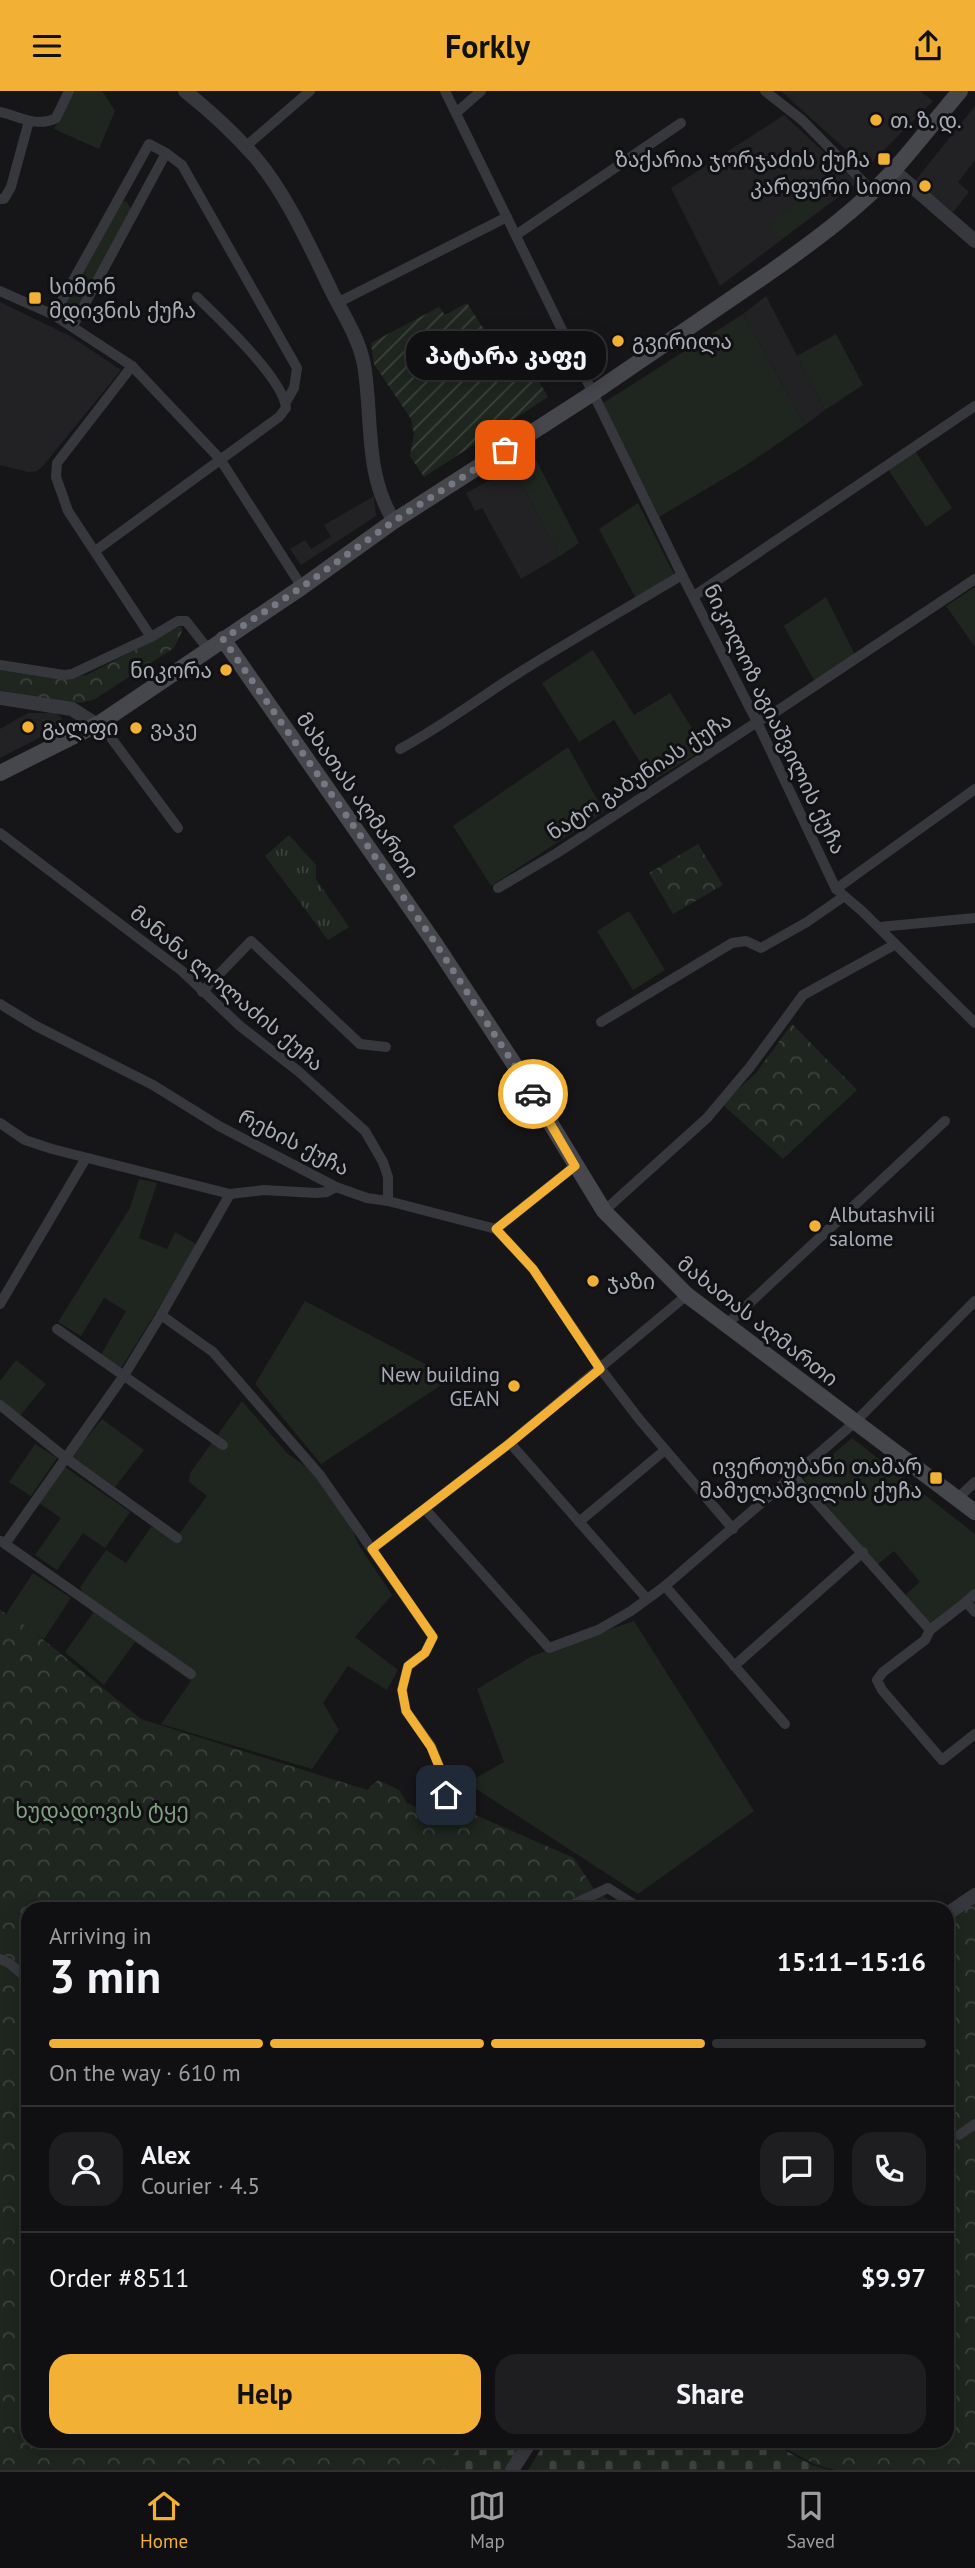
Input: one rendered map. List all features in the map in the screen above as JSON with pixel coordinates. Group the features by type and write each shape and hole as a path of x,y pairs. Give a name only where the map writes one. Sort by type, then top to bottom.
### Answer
{"main road":[{"path":"0,773 99,724 302,587 394,521 593,393 798,252 872,191 960,91"},
{"name":"მახათას აღმართი","path":"223,639 434,941 538,1101 604,1211 687,1295 975,1512"}],"street":[{"path":"0,111 43,123 56,118 69,91"},
{"path":"185,91 212,113 257,159 298,222 357,341 370,409 375,480 394,521"},
{"path":"245,147 310,91"},
{"name":"ნიკოლოზ აგიაშვილის ქუჩა","path":"445,91 839,893 879,927 894,945 975,1023"},
{"path":"456,113 481,91"},
{"path":"765,91 810,128 872,191"},
{"path":"0,199 4,199 9,192 29,121"},
{"path":"516,235 681,123"},
{"path":"54,315 149,144 182,165 297,368 294,388 286,402"},
{"path":"73,326 166,153"},
{"path":"893,170 975,241"},
{"path":"337,303 507,217"},
{"path":"0,291 54,315 132,366 220,459 302,587"},
{"path":"95,551 279,417 286,408 278,386 247,348 198,297"},
{"path":"132,366 55,468 68,511 151,637"},
{"path":"694,596 975,406"},
{"path":"400,749 682,575"},
{"name":"ნატო გაბუნიას ქუჩა","path":"498,888 777,711 975,579"},
{"path":"0,665 72,674 151,637 178,621 186,621 208,649"},
{"path":"0,698 72,709 99,724 178,828"},
{"path":"601,1022 732,943 746,941 761,949 807,922 839,893 975,789"},
{"name":"მანანა ლოლაძის ქუჩა","path":"0,833 182,971 240,1026 298,1071 365,1131 386,1169 388,1201"},
{"path":"879,927 975,918"},
{"path":"202,992 251,941 360,1044 386,1047"},
{"path":"604,1211 707,1118 750,1067 803,996 894,945"},
{"name":"რეხის ქუჩა","path":"0,1004 36,1026 153,1085 219,1125 336,1187 367,1198 496,1229"},
{"path":"727,1324 945,1121"},
{"path":"0,1123 25,1140 230,1194 264,1190 316,1193 327,1192 336,1187"},
{"path":"0,1304 86,1158"},
{"path":"575,1166 496,1229 537,1275 600,1369 733,1529"},
{"path":"191,1674 3,1542 67,1459 125,1374 230,1194"},
{"path":"372,1549 510,1443 687,1295"},
{"path":"425,1509 549,1648 598,1630 665,1586 794,1477 854,1423 975,1301"},
{"path":"161,1315 213,1352 320,1475 433,1637 425,1653 408,1666 402,1690 406,1711 431,1747 443,1776 446,1795"},
{"path":"57,1329 223,1445"},
{"path":"0,1405 67,1459 177,1538"},
{"path":"510,1443 647,1599"},
{"path":"579,1522 665,1450"},
{"path":"794,1477 930,1630"},
{"path":"958,1498 975,1482"},
{"path":"734,1666 863,1552"},
{"path":"665,1586 785,1724"},
{"path":"975,1612 971,1598 930,1630 925,1640 877,1680 878,1685 942,1759 975,1734"},
{"path":"578,1902 608,1888 630,1902"},
{"path":"954,1909 975,1895"},
{"path":"0,1959 21,1973"},
{"path":"959,2135 975,2124"},
{"path":"512,2470 526,2448"}],"shaded area":[{"path":"781,91 920,91 933,101 866,168"},
{"path":"975,106 975,160 958,182 969,192 953,212 915,181"},
{"path":"784,115 857,183 720,286 671,188"},
{"path":"766,296 825,410 805,425 743,314"},
{"path":"0,302 70,336 121,370 37,471 28,472 0,465"},
{"path":"513,468 560,556 521,579 482,508 475,511 466,493"},
{"path":"374,496 376,516 301,565 290,549 305,540 311,549 331,537 324,525"},
{"path":"28,713 55,713 63,722 60,727 0,758 0,729"}],"green space":[{"path":"72,91 102,91 115,111 99,149 54,129"},
{"path":"814,191 824,194 827,204 783,238 774,235 772,222"},
{"path":"126,201 131,209 76,311 71,314 65,307 66,302 122,202"},
{"path":"467,303 485,331 475,338 490,362 519,346 548,397 424,477 410,456 414,434 411,419 374,364 371,343 439,307 445,315"},
{"path":"743,314 805,425 745,466 659,517 603,403"},
{"path":"836,334 863,385 825,410 797,356"},
{"path":"915,451 952,508 926,527 888,469"},
{"path":"534,456 579,543 560,556 513,468"},
{"path":"638,503 674,574 636,599 599,529"},
{"path":"975,587 975,647 946,606"},
{"path":"826,597 855,655 815,682 784,626"},
{"path":"181,626 182,631 174,648 95,699 81,703 0,694 0,668 63,679 87,675"},
{"path":"593,650 634,715 670,693 705,749 652,781 614,720 579,742 542,683"},
{"path":"568,747 604,812 491,886 453,826"},
{"path":"289,835 316,865 316,879 349,927 328,940 265,856"},
{"path":"698,844 723,885 673,914 649,873"},
{"path":"629,911 665,970 633,990 597,931"},
{"path":"792,1024 857,1090 783,1159 722,1104 756,1073"},
{"path":"139,1179 157,1183 139,1238 167,1249 175,1232 198,1245 118,1373 98,1360 126,1311 104,1298 81,1336 58,1322 130,1208"},
{"path":"305,1301 452,1378 321,1464 255,1384"},
{"path":"16,1360 46,1384 20,1416 0,1400 0,1381"},
{"path":"242,1401 287,1453 320,1477 348,1517 358,1544 392,1595 355,1637 398,1670 387,1690 348,1666 323,1703 339,1730 312,1769 161,1724 191,1681 135,1642 104,1685 65,1652 93,1613 80,1587 106,1550 126,1563 151,1527 180,1533 207,1496 189,1482 190,1473"},
{"path":"102,1419 144,1450 115,1487 71,1457"},
{"path":"852,1438 975,1534 975,1589 932,1625 904,1596 920,1582 894,1551 877,1565 804,1479"},
{"path":"35,1444 57,1458 31,1496 9,1482"},
{"path":"65,1467 130,1512 105,1548 83,1533 57,1570 35,1555 61,1518 39,1503"},
{"path":"33,1573 71,1598 44,1639 6,1614"},
{"name":"ხუდადოვის ტყე","path":"0,1610 29,1628 141,1719 367,1790 378,1780 399,1790 407,1803 437,1816 471,1813 574,1858 595,1891 613,1902 21,1902 21,2448 458,2448 443,2470 0,2470"},
{"path":"634,1621 754,1811 638,1894 467,1783 504,1762 477,1689 532,1656"},
{"path":"975,1893 975,2470 835,2470 814,2464 785,2448 954,2448 954,1908"},
{"path":"458,2448 521,2448 507,2470 443,2470"},
{"path":"542,2448 781,2448 812,2465 830,2470 528,2470"}],"way so far":[{"path":"505,450 394,521 223,639 434,941 533,1094"}],"place":[{"name":"თ. ზ. დ.","path":"876,120"},
{"name":"ზაქარია ჯორჯაძის ქუჩა","path":"884,159"},
{"name":"კარფური სითი","path":"925,186"},
{"name":"სიმონ მდივნის ქუჩა","path":"35,298"},
{"name":"გვირილა","path":"618,341"},
{"name":"პატარა კაფე","path":"505,450"},
{"name":"ნიკორა","path":"226,670"},
{"name":"გალფი","path":"28,727"},
{"name":"ვაკე","path":"136,728"},
{"name":"Albutashvili salome","path":"815,1226"},
{"name":"ჯაზი","path":"593,1281"},
{"name":"New building GEAN","path":"514,1386"},
{"name":"ივერთუბანი თამარ მამულაშვილის ქუჩა","path":"936,1478"}],"route":[{"path":"446,1795 443,1776 431,1747 406,1711 402,1690 408,1666 425,1653 433,1637 372,1549 510,1443 600,1369 533,1269 496,1229 575,1166 533,1094"}]}
